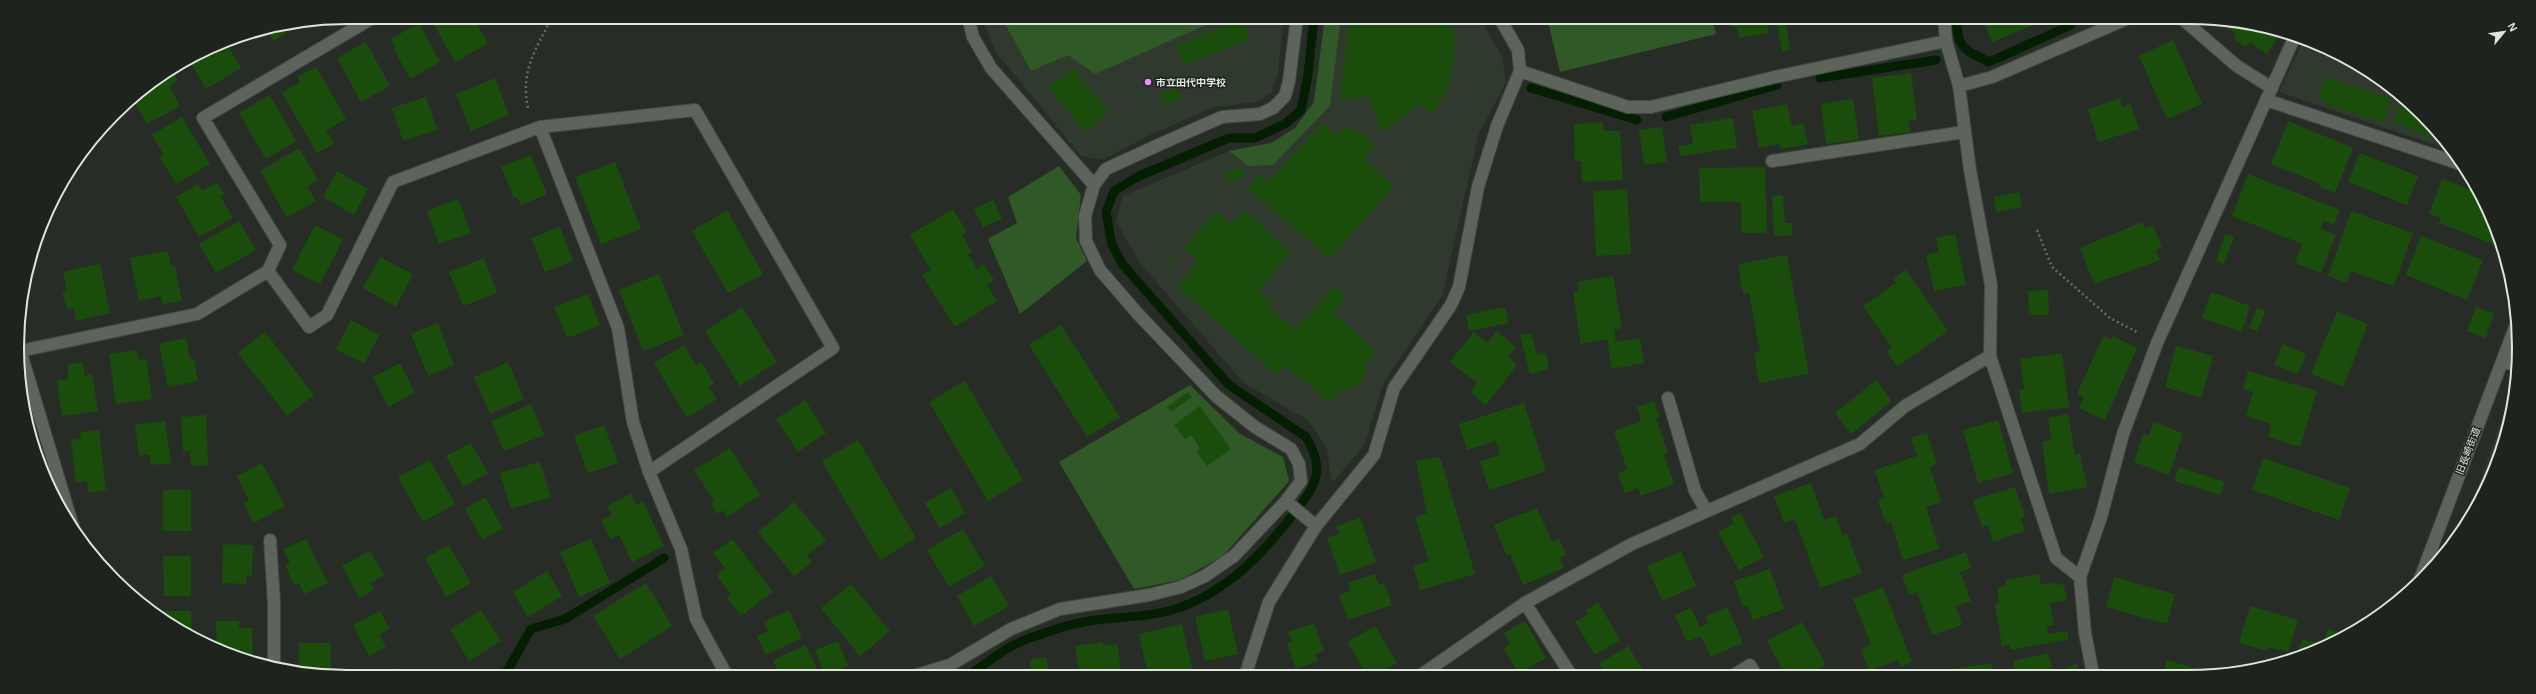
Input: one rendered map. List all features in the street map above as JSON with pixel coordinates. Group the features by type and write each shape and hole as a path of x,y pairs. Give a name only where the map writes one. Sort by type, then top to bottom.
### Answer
{"street":[{"path":"24,349 197,314 268,271 280,245 204,118 362,24"},
{"path":"970,24 974,37 991,68 1094,185"},
{"path":"933,670 950,665 1011,629 1060,609 1181,587 1205,576 1234,556 1286,501 1301,481 1299,464 1291,450 1255,427 1216,396 1138,314 1100,270 1086,241 1085,216 1094,185 1106,169 1222,117 1260,114 1273,108 1285,96 1289,81 1296,24"},
{"path":"1247,670 1268,602 1316,526 1374,455 1394,388 1451,305 1459,287 1478,187 1497,126 1520,71 1518,50 1503,24"},
{"path":"1945,24 1946,41 1959,86 1964,132 1991,285 1990,356 2056,558 2080,576"},
{"path":"1959,86 1992,78 2115,24"},
{"path":"2188,24 2237,66 2272,88"},
{"path":"1520,71 1628,107 1651,107 1775,76 1946,41"},
{"path":"2092,670 2085,634 2080,576 2101,517 2123,434 2157,343 2293,41"},
{"path":"2266,100 2453,161"},
{"path":"268,271 309,327 327,315 393,182 536,128 695,110 833,348 649,472"},
{"path":"536,128 618,328 633,422 649,472 681,549 696,619 725,670"},
{"path":"1772,161 1964,132"},
{"name":"旧長崎街道","path":"2425,567 2512,337"},
{"path":"1428,670 1525,603 1632,544 1706,510 1860,444 1905,406 1990,356"},
{"path":"2502,362 2511,364"},
{"path":"25,366 68,509"},
{"path":"1668,398 1695,491 1706,510"},
{"path":"1286,501 1316,526"},
{"path":"270,540 274,602 274,662"},
{"path":"1525,603 1568,670"},
{"path":"1742,670 1750,665 1753,670"}],"path":[{"path":"536,128 526,97 527,67 548,24"},
{"path":"2037,230 2052,267 2110,318 2157,343"}],"shaded area":[{"name":"市立田代中学校","path":"984,24 1283,24 1278,72 1271,93 1256,102 1215,107 1152,134 1102,160 1081,156 996,52"},
{"path":"1324,24 1483,24 1502,57 1506,82 1479,133 1442,296 1384,382 1364,446 1332,483 1327,449 1309,421 1244,383 1140,263 1116,221 1123,196 1229,151 1271,143 1295,128 1314,102"},
{"path":"2301,44 2332,57 2368,78 2386,91 2402,104 2432,134 2443,148 2279,92"},
{"path":"2507,404 2495,451 2475,498"}],"green space":[{"path":"1005,24 1208,24 1095,74 1068,55 1031,71"},
{"path":"1324,24 1340,24 1330,106 1273,165 1248,166 1229,151 1271,143 1295,128 1314,102"},
{"path":"1549,24 1714,24 1716,34 1560,72"},
{"path":"1059,166 1081,195 1076,238 1087,261 1020,314 988,239 1017,223 1008,197"},
{"path":"1190,385 1240,434 1283,457 1289,481 1223,556 1180,580 1134,589 1059,462"}],"building":[{"path":"420,24 440,62 410,79 393,47 395,46 391,39"},
{"path":"434,24 477,24 488,44 455,62"},
{"path":"1229,24 1244,24 1250,39 1184,65 1176,45"},
{"path":"1349,24 1452,24 1455,37 1454,60 1446,92 1433,114 1418,104 1399,122 1381,132 1368,97 1339,100"},
{"path":"1731,24 1768,24 1769,33 1739,38 1737,27 1731,27"},
{"path":"1777,24 1786,24 1790,50 1782,52"},
{"path":"1985,24 2035,24 1992,42"},
{"path":"2224,26 2252,30 2278,37 2267,54 2250,42 2246,47 2233,39 2236,34"},
{"path":"285,30 287,33 273,41 268,34"},
{"path":"266,34 256,40 255,38"},
{"path":"2173,40 2202,104 2167,119 2139,56"},
{"path":"366,42 390,86 361,102 337,58"},
{"path":"228,47 241,68 206,89 191,64"},
{"path":"316,67 346,119 326,131 334,144 317,153 282,93 300,82 297,77"},
{"path":"1073,68 1109,112 1085,132 1048,88"},
{"path":"1911,73 1917,120 1909,121 1910,132 1879,136 1872,78"},
{"path":"174,74 178,81 169,86 180,106 147,124 135,103"},
{"path":"2325,77 2391,99 2384,123 2324,104 2326,100 2318,97"},
{"path":"495,78 509,115 471,131 456,94"},
{"path":"1177,88 1181,99 1164,105 1160,94"},
{"path":"270,95 296,141 266,159 239,113"},
{"path":"426,97 437,130 403,141 392,108"},
{"path":"2120,98 2122,107 2131,104 2139,129 2098,142 2088,109"},
{"path":"1853,99 1859,139 1826,144 1821,104"},
{"path":"1787,104 1792,126 1803,123 1808,144 1781,149 1780,144 1759,148 1752,111"},
{"path":"2400,105 2405,107 2436,139 2393,122"},
{"path":"182,117 210,164 176,184 160,158 164,155 152,135"},
{"path":"1733,118 1737,148 1680,156 1678,146 1693,144 1690,125"},
{"path":"2288,121 2353,148 2335,193 2320,187 2321,184 2271,164"},
{"path":"1603,122 1604,131 1620,131 1623,180 1582,182 1581,161 1575,161 1574,124"},
{"path":"1322,123 1337,134 1347,127 1365,135 1375,145 1364,159 1394,186 1330,259 1248,189 1261,173 1269,181"},
{"path":"1662,127 1667,162 1644,165 1639,130"},
{"path":"299,148 318,180 307,186 316,201 287,218 260,171"},
{"path":"2360,153 2418,176 2407,205 2348,182"},
{"path":"531,155 547,194 521,205 517,197 514,198 501,167"},
{"path":"615,162 641,229 601,244 575,177"},
{"path":"1242,167 1245,176 1228,182 1225,173"},
{"path":"1765,167 1767,233 1741,233 1741,202 1700,202 1699,168"},
{"path":"337,171 368,189 354,215 323,197"},
{"path":"2248,174 2340,210 2334,225 2324,221 2321,229 2336,235 2321,273 2295,263 2302,244 2232,216"},
{"path":"2442,179 2471,190 2479,204 2496,245 2439,223 2441,218 2429,214"},
{"path":"217,182 224,194 220,196 233,218 199,237 176,197 198,184 202,191"},
{"path":"1627,189 1631,254 1596,256 1593,191"},
{"path":"2019,192 2022,207 1996,212 1994,197"},
{"path":"1783,195 1785,223 1792,223 1792,235 1774,236 1772,196"},
{"path":"458,199 471,233 439,244 427,211"},
{"path":"993,200 1002,219 983,227 974,209"},
{"path":"953,209 967,232 962,235 972,252 968,255 977,269 984,264 994,280 987,285 997,301 955,327 922,275 931,270 910,235"},
{"path":"727,210 763,274 728,293 692,231"},
{"path":"1244,210 1290,252 1259,291 1273,302 1269,308 1295,329 1334,286 1346,297 1334,313 1376,351 1364,366 1366,374 1359,386 1340,391 1330,403 1285,365 1277,375 1177,287 1198,261 1184,248 1216,211 1231,224"},
{"path":"2351,211 2413,233 2394,286 2351,271 2347,283 2328,276"},
{"path":"239,221 256,250 216,273 199,244"},
{"path":"2142,222 2145,228 2153,225 2162,247 2156,250 2160,260 2094,284 2080,248"},
{"path":"315,225 343,239 320,284 292,270"},
{"path":"560,227 573,261 545,272 531,238"},
{"path":"1955,234 1966,285 1934,291 1926,255 1939,252 1936,238"},
{"path":"2225,234 2234,237 2224,264 2216,261"},
{"path":"2421,236 2483,260 2467,300 2406,275"},
{"path":"168,251 171,266 175,266 182,301 163,304 161,296 139,301 130,258"},
{"path":"1787,255 1809,374 1759,383 1754,353 1760,352 1749,293 1743,294 1738,264"},
{"path":"380,257 413,274 396,307 363,288"},
{"path":"484,258 497,293 463,306 449,272"},
{"path":"1171,258 1175,262 1171,265 1167,261"},
{"path":"100,264 110,313 76,321 74,308 67,309 62,292 67,290 63,272"},
{"path":"1906,270 1948,331 1897,367 1887,351 1892,348 1863,306 1896,283 1893,279"},
{"path":"659,274 684,335 643,351 619,290"},
{"path":"1613,276 1622,328 1614,330 1616,342 1640,338 1644,363 1612,369 1607,339 1581,344 1573,292 1579,291 1577,282"},
{"path":"2048,290 2049,315 2029,315 2028,291"},
{"path":"2211,292 2250,306 2242,332 2202,318"},
{"path":"588,294 600,325 567,338 554,307"},
{"path":"742,307 777,362 740,386 705,331"},
{"path":"1505,307 1508,323 1469,331 1466,315"},
{"path":"2476,307 2494,313 2486,338 2467,331"},
{"path":"2257,308 2265,311 2258,331 2249,328"},
{"path":"2337,311 2368,324 2343,387 2311,374"},
{"path":"351,320 379,335 364,364 336,349"},
{"path":"438,323 454,365 428,376 411,334"},
{"path":"1061,325 1120,417 1087,437 1029,345"},
{"path":"1497,331 1516,347 1508,357 1517,365 1486,405 1470,392 1477,383 1450,362 1474,332 1487,343"},
{"path":"265,332 314,395 287,416 238,353"},
{"path":"1531,333 1537,355 1546,353 1549,369 1530,374 1520,335"},
{"path":"2103,336 2111,340 2113,336 2137,348 2105,420 2079,408 2084,397 2077,394"},
{"path":"186,338 190,359 194,359 198,381 168,387 159,344"},
{"path":"2283,344 2306,354 2298,374 2274,365"},
{"path":"684,345 696,365 701,362 714,383 709,387 717,399 687,418 654,363"},
{"path":"2176,346 2213,356 2201,398 2165,387"},
{"path":"137,350 139,360 146,359 152,399 116,404 109,354"},
{"path":"2062,353 2069,407 2022,413 2019,390 2024,389 2020,359"},
{"path":"83,362 85,376 92,374 98,411 62,416 57,381 69,379 67,365"},
{"path":"508,362 524,399 490,414 474,377"},
{"path":"400,363 415,393 388,407 373,377"},
{"path":"2248,371 2317,391 2300,447 2268,437 2271,424 2246,416 2253,392 2243,389"},
{"path":"1876,380 1892,401 1851,434 1835,413"},
{"path":"965,381 1023,480 988,501 929,402"},
{"path":"1188,392 1192,397 1171,412 1167,407"},
{"path":"805,400 826,433 798,452 776,419"},
{"path":"1654,401 1660,417 1656,418 1668,453 1664,455 1674,484 1641,496 1638,488 1625,493 1618,473 1627,469 1614,431 1641,421 1637,407"},
{"path":"1524,403 1546,471 1489,490 1480,461 1500,455 1496,441 1467,450 1459,424"},
{"path":"531,404 544,435 504,451 491,421"},
{"path":"1200,406 1231,449 1207,466 1196,451 1200,448 1191,435 1185,439 1174,425"},
{"path":"2068,414 2075,455 2080,454 2087,487 2049,494 2042,442 2052,440 2048,418"},
{"path":"206,415 208,465 191,466 190,451 183,451 181,417"},
{"path":"1998,420 2013,473 1978,483 1963,430"},
{"path":"165,421 171,463 151,465 149,454 139,456 135,425"},
{"path":"2153,422 2183,433 2169,475 2134,462 2143,434 2149,436"},
{"path":"604,425 618,463 588,473 574,436"},
{"path":"99,430 106,490 88,493 87,481 76,483 71,440 81,438 80,432"},
{"path":"1927,433 1937,464 1930,467 1941,502 1926,507 1939,549 1903,560 1891,522 1886,524 1878,500 1884,498 1875,470 1917,456 1911,438"},
{"path":"858,440 916,538 880,560 822,461"},
{"path":"471,443 488,473 463,487 446,456"},
{"path":"730,448 760,495 727,517 723,510 717,514 711,504 714,501 694,470"},
{"path":"1440,457 1475,574 1420,590 1413,566 1429,561 1415,517 1427,513 1416,461"},
{"path":"2263,458 2350,488 2339,520 2252,490"},
{"path":"430,460 455,504 423,522 398,477"},
{"path":"540,462 551,497 511,509 500,473"},
{"path":"262,463 285,506 254,523 243,503 249,500 237,476"},
{"path":"2179,467 2225,482 2220,495 2174,481"},
{"path":"1811,483 1824,520 1836,516 1843,536 1847,534 1862,573 1820,588 1795,519 1784,523 1774,496"},
{"path":"2015,487 2025,517 2021,518 2025,531 1993,542 1988,525 1982,527 1973,500"},
{"path":"951,488 965,513 940,528 925,503"},
{"path":"163,490 191,490 191,531 163,531"},
{"path":"631,494 636,505 643,502 664,546 632,562 619,535 610,539 601,520 612,515 607,506"},
{"path":"485,497 503,529 482,540 465,509"},
{"path":"794,502 826,540 807,556 812,562 794,576 758,532"},
{"path":"1537,508 1552,542 1559,539 1566,555 1560,557 1564,568 1523,585 1510,554 1507,556 1494,525"},
{"path":"1740,513 1764,557 1739,570 1718,532 1734,523 1731,518"},
{"path":"1360,518 1376,562 1340,575 1327,538 1339,534 1337,526"},
{"path":"963,529 985,566 949,587 927,550"},
{"path":"306,539 328,583 304,594 299,583 294,585 285,565 290,563 283,549"},
{"path":"591,539 610,583 579,597 560,552"},
{"path":"732,539 773,592 741,616 727,598 731,594 716,575 725,568 713,553"},
{"path":"223,544 253,545 252,576 246,575 246,584 222,583"},
{"path":"449,545 471,583 446,597 425,558"},
{"path":"370,551 384,575 370,583 374,590 359,598 342,566"},
{"path":"1681,551 1696,586 1662,601 1647,566"},
{"path":"1966,552 1971,568 1960,572 1971,601 1956,606 1962,625 1932,635 1917,592 1909,595 1902,575"},
{"path":"163,556 191,556 191,596 164,596"},
{"path":"1770,569 1784,609 1753,620 1748,606 1743,607 1734,581"},
{"path":"547,571 562,596 528,617 513,592"},
{"path":"1375,574 1379,585 1384,583 1392,605 1348,620 1339,595 1351,591 1348,583"},
{"path":"2039,574 2041,585 2057,582 2057,585 2064,584 2067,600 2050,603 2054,625 2047,626 2048,634 2067,631 2069,639 2011,650 2010,645 2002,646 1995,604 1999,603 1997,588 2006,586 2005,580"},
{"path":"991,576 1009,606 974,626 957,596"},
{"path":"2114,577 2175,594 2167,624 2106,607"},
{"path":"646,583 672,626 620,659 593,616"},
{"path":"851,584 890,631 860,656 821,608"},
{"path":"1883,587 1912,662 1901,667 1898,660 1869,670 1861,649 1871,645 1853,599"},
{"path":"1598,602 1620,640 1595,655 1575,622 1588,614 1586,610"},
{"path":"2250,606 2298,620 2288,652 2268,647 2267,651 2239,643"},
{"path":"1727,607 1743,643 1711,657 1701,636 1687,642 1675,615 1691,608 1700,627 1708,623 1705,617"},
{"path":"1228,609 1238,654 1205,661 1195,617"},
{"path":"481,610 501,641 469,661 450,630"},
{"path":"789,610 802,638 766,655 757,636 768,631 764,622"},
{"path":"161,611 191,611 192,631"},
{"path":"380,611 390,629 379,634 386,647 369,656 353,625"},
{"path":"216,621 239,621 239,628 252,628 253,656 243,653 217,642"},
{"path":"1525,621 1546,658 1525,670 1516,670 1504,648 1510,644 1504,633"},
{"path":"1802,622 1826,665 1817,670 1782,670 1767,641"},
{"path":"1314,623 1324,651 1315,654 1318,661 1296,669 1287,643 1292,642 1288,632"},
{"path":"1182,624 1192,670 1147,670 1139,634"},
{"path":"1375,626 1397,663 1385,670 1364,670 1347,642"},
{"path":"2328,629 2340,633 2332,637 2325,640"},
{"path":"2302,639 2317,643 2298,651"},
{"path":"838,641 848,666 838,670 823,670 815,650"},
{"path":"1103,642 1103,646 1117,644 1121,670 1079,670 1075,646"},
{"path":"299,643 331,643 331,669 299,666"},
{"path":"806,645 817,669 777,670 773,660"},
{"path":"1628,646 1643,670 1603,670 1599,664"},
{"path":"2048,653 2053,670 2015,670 2013,661"},
{"path":"1046,657 1048,670 1018,670 1031,668 1030,659"},
{"path":"2167,660 2199,670 2189,670 2164,670"},
{"path":"1992,663 1993,670 1946,670"},
{"path":"2077,664 2078,670 2067,670 2066,667"}],"waterway":[{"path":"977,670 1014,645 1054,630 1073,624 1102,619 1161,613 1191,603 1209,594 1226,583 1256,558 1295,512 1313,485 1316,477 1316,459 1306,437 1229,385 1123,265 1112,245 1106,212 1114,191 1139,176 1229,138 1255,138 1285,124 1301,110 1308,75 1313,24"},
{"path":"1957,24 1958,35 1963,46 1967,50 1989,62 2071,25"},
{"path":"1820,78 1936,60"},
{"path":"1666,117 1777,85"},
{"path":"1531,88 1637,120"},
{"path":"508,670 531,629 565,619 664,558"}],"place":[{"name":"市立田代中学校","path":"1148,82"}]}
